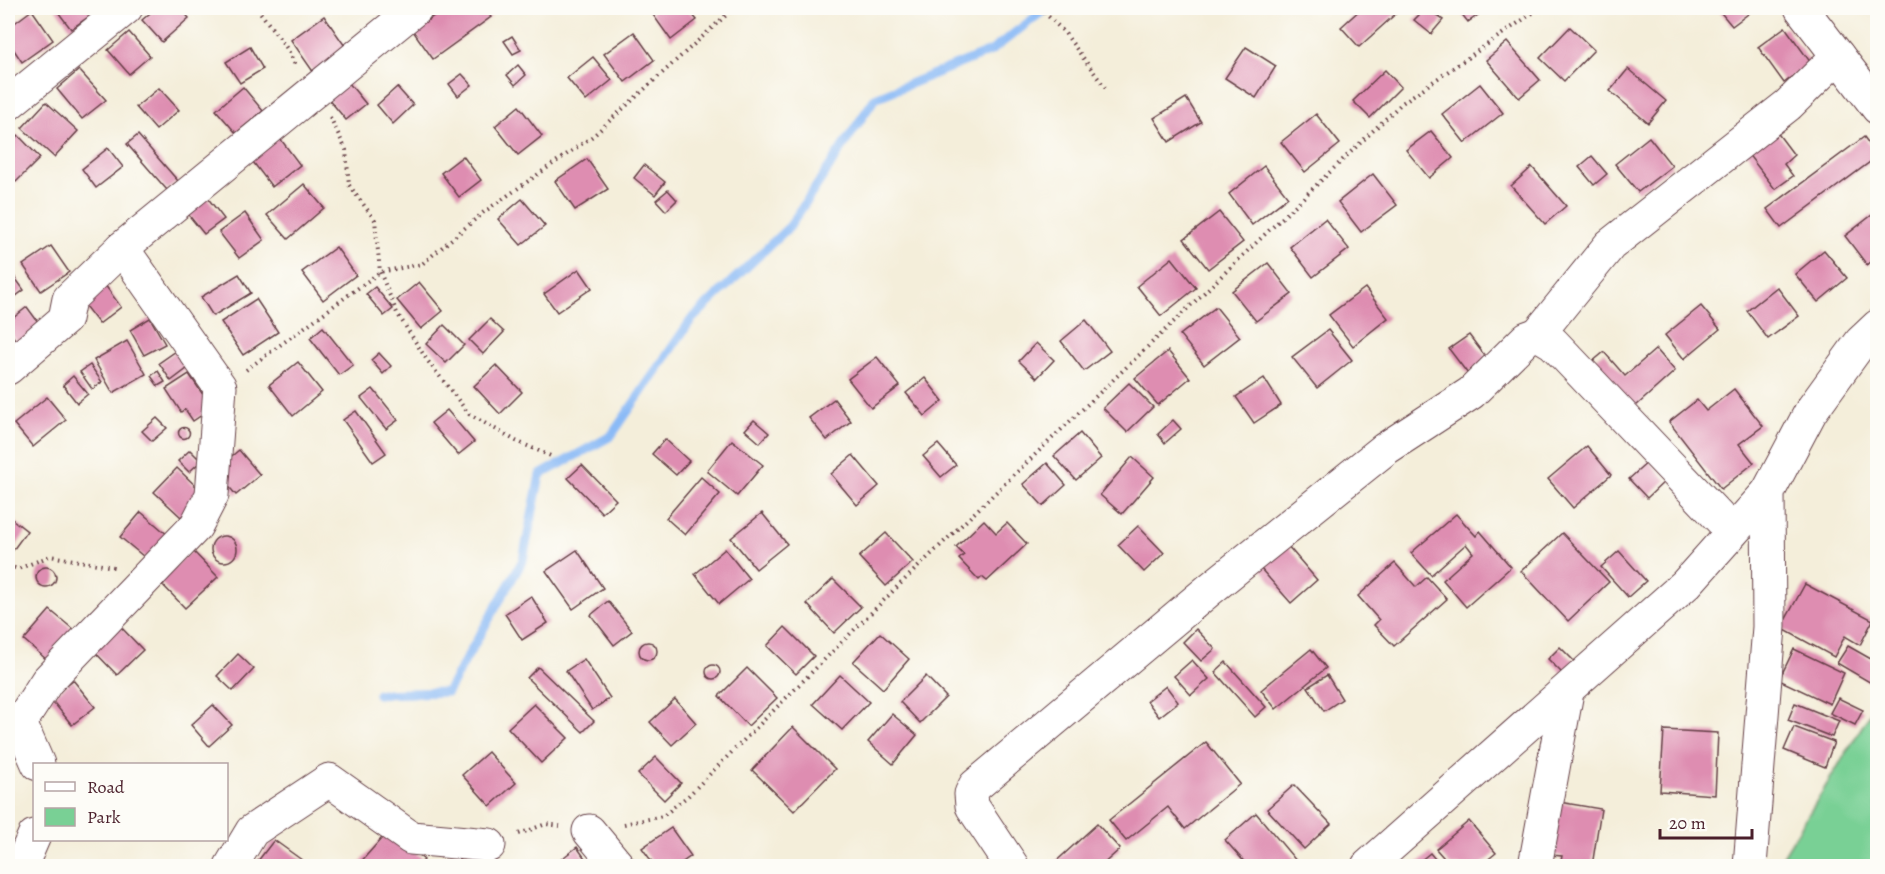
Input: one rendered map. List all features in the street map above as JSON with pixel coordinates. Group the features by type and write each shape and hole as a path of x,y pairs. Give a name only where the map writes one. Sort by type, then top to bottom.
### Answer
{"street":[{"path":"8,104 126,8"},
{"path":"8,368 65,319 69,299 122,248 416,8"},
{"path":"1801,8 1878,108"},
{"path":"1012,867 972,806 971,794 975,786 1209,590 1385,449 1471,393 1527,338 1538,334 1610,245 1788,105 1838,56"},
{"path":"37,763 20,723 47,681 196,526 212,495 220,387 122,248"},
{"path":"1368,867 1686,584 1768,492 1811,411 1861,342 1878,326"},
{"path":"1538,334 1553,343 1732,531"},
{"path":"1750,867 1769,627 1768,492"},
{"path":"1534,867 1567,692"},
{"path":"231,867 252,831 329,780 411,838 489,844"},
{"path":"972,806 1031,867"},
{"path":"589,831 618,867"},
{"path":"21,867 33,838"}],"path":[{"path":"257,8 288,50 309,95 333,120 346,150 349,185 375,220 380,272 397,313 427,360 469,414 516,441 554,457"},
{"path":"220,387 380,272 422,264 484,212 593,136 734,8"},
{"path":"1040,8 1064,32 1107,90"},
{"path":"489,844 546,824 589,831 663,816 689,795 897,587 1402,103 1540,8"},
{"path":"8,566 18,569 50,556 151,573"}],"green space":[{"path":"1877,702 1877,866 1777,866"}],"building":[{"path":"55,8 101,8 71,29"},
{"path":"156,8 180,8 189,18 162,42 142,20"},
{"path":"445,8 484,8 491,17 433,59 413,31"},
{"path":"657,8 687,8 697,20 671,40 651,12"},
{"path":"1362,8 1401,9 1359,47 1341,27"},
{"path":"1426,8 1443,20 1431,34 1414,20"},
{"path":"1457,8 1488,8 1468,22"},
{"path":"1717,8 1756,8 1732,26"},
{"path":"32,10 53,40 22,62 8,41 8,28"},
{"path":"324,16 347,49 314,73 291,40"},
{"path":"1570,27 1594,50 1564,81 1540,58"},
{"path":"1785,27 1811,63 1784,83 1758,47"},
{"path":"129,32 150,56 129,74 108,50"},
{"path":"634,32 654,60 625,82 604,54"},
{"path":"512,36 521,50 513,54 504,41"},
{"path":"1507,42 1540,80 1519,98 1486,60"},
{"path":"250,47 263,69 240,83 226,62"},
{"path":"1246,47 1276,66 1256,98 1225,78"},
{"path":"593,57 612,80 586,101 567,78"},
{"path":"518,65 526,75 515,85 507,75"},
{"path":"1628,69 1666,101 1648,123 1610,91"},
{"path":"79,70 106,100 82,119 57,89"},
{"path":"1385,70 1401,87 1370,118 1353,101"},
{"path":"462,74 472,85 458,96 449,84"},
{"path":"348,82 366,104 346,120 328,98"},
{"path":"1480,84 1503,113 1465,143 1442,114"},
{"path":"243,87 263,111 236,133 216,110"},
{"path":"397,87 413,105 393,124 377,105"},
{"path":"159,88 179,110 156,130 136,107"},
{"path":"1186,98 1201,122 1169,142 1154,118"},
{"path":"46,102 78,131 54,157 22,128"},
{"path":"519,106 542,136 518,155 495,126"},
{"path":"1316,114 1340,144 1305,172 1281,142"},
{"path":"1773,127 1794,155 1784,164 1793,176 1775,189 1744,149"},
{"path":"1431,131 1453,158 1429,178 1406,150"},
{"path":"18,135 40,158 16,182 8,173 8,146"},
{"path":"138,135 178,181 167,190 127,144"},
{"path":"279,137 300,165 272,187 250,158"},
{"path":"1649,137 1672,166 1638,192 1615,164"},
{"path":"1864,137 1878,156 1781,228 1767,209"},
{"path":"108,148 123,167 96,188 82,169"},
{"path":"463,156 481,180 459,197 441,173"},
{"path":"1592,156 1607,174 1594,185 1579,167"},
{"path":"587,159 608,189 575,210 555,181"},
{"path":"644,165 665,182 655,195 634,178"},
{"path":"1264,166 1288,197 1252,225 1229,194"},
{"path":"1532,167 1566,206 1545,224 1511,186"},
{"path":"1373,174 1397,205 1361,232 1338,202"},
{"path":"304,184 324,208 288,239 267,215"},
{"path":"668,190 677,200 666,211 656,200"},
{"path":"207,197 224,219 204,234 187,213"},
{"path":"522,199 545,226 521,245 498,219"},
{"path":"1219,212 1243,242 1208,269 1184,239"},
{"path":"245,213 264,240 239,258 219,232"},
{"path":"1872,215 1878,222 1878,256 1867,265 1845,236"},
{"path":"1325,219 1349,249 1313,277 1290,247"},
{"path":"51,246 69,272 41,291 23,265"},
{"path":"336,247 356,275 323,300 302,272"},
{"path":"1824,250 1847,278 1818,302 1795,274"},
{"path":"1172,258 1196,288 1161,316 1137,286"},
{"path":"1268,263 1292,294 1256,321 1232,291"},
{"path":"8,268 24,290 8,302"},
{"path":"579,269 592,288 557,312 544,294"},
{"path":"239,274 251,293 213,316 201,297"},
{"path":"419,282 443,311 421,329 397,300"},
{"path":"105,285 121,307 99,324 82,302"},
{"path":"375,287 393,309 384,316 366,294"},
{"path":"1777,287 1799,316 1768,339 1747,311"},
{"path":"1365,288 1388,318 1353,346 1329,315"},
{"path":"256,299 278,332 243,355 221,322"},
{"path":"1701,306 1720,329 1684,359 1665,335"},
{"path":"27,307 41,326 18,344 8,329 8,322"},
{"path":"1216,307 1240,337 1204,365 1180,335"},
{"path":"150,318 165,344 144,355 130,330"},
{"path":"490,319 504,332 483,354 469,340"},
{"path":"1086,320 1110,351 1084,371 1061,341"},
{"path":"444,325 464,345 446,363 426,344"},
{"path":"323,327 353,365 339,375 310,338"},
{"path":"1328,330 1352,360 1317,388 1292,357"},
{"path":"1469,335 1488,360 1468,374 1449,349"},
{"path":"127,341 146,374 113,393 94,360"},
{"path":"1036,343 1054,360 1037,378 1019,361"},
{"path":"179,349 192,365 171,381 159,363"},
{"path":"1656,349 1675,371 1627,414 1586,367 1604,352 1625,376"},
{"path":"1168,351 1190,378 1158,405 1135,378"},
{"path":"379,353 391,366 383,374 371,360"},
{"path":"877,357 900,386 871,408 848,379"},
{"path":"298,362 322,392 293,416 269,385"},
{"path":"90,365 102,382 92,389 80,372"},
{"path":"496,365 522,392 500,414 474,386"},
{"path":"158,371 165,382 158,386 151,376"},
{"path":"189,374 212,408 193,421 185,409 181,412 166,389"},
{"path":"73,376 88,394 77,403 63,385"},
{"path":"925,378 943,401 925,416 906,393"},
{"path":"1264,378 1281,405 1254,423 1236,397"},
{"path":"1129,383 1153,407 1127,432 1103,408"},
{"path":"373,389 398,420 386,429 361,398"},
{"path":"1734,389 1763,426 1739,444 1754,463 1721,489 1669,422 1697,400 1706,411"},
{"path":"47,397 66,420 33,447 14,424"},
{"path":"834,399 851,421 827,440 809,418"},
{"path":"447,410 474,442 458,455 431,423"},
{"path":"356,411 386,453 373,462 343,420"},
{"path":"157,418 167,428 152,441 142,431"},
{"path":"754,420 769,433 760,443 745,430"},
{"path":"1173,420 1181,429 1165,443 1158,434"},
{"path":"184,427 190,433 184,439 178,433"},
{"path":"1080,433 1101,458 1076,480 1054,456"},
{"path":"665,439 689,461 676,475 652,454"},
{"path":"732,440 763,465 737,496 707,471"},
{"path":"938,444 956,465 941,477 923,456"},
{"path":"1587,446 1611,475 1573,508 1548,479"},
{"path":"190,450 201,461 189,472 178,461"},
{"path":"239,450 260,475 236,495 215,470"},
{"path":"853,455 879,486 857,505 831,474"},
{"path":"1132,457 1154,477 1122,514 1100,495"},
{"path":"1649,461 1666,480 1647,498 1629,479"},
{"path":"1047,463 1066,485 1043,506 1023,484"},
{"path":"582,465 616,500 602,513 568,478"},
{"path":"177,468 203,493 181,517 154,492"},
{"path":"701,477 720,494 685,535 666,518"},
{"path":"141,512 169,536 149,561 120,537"},
{"path":"762,513 787,544 756,569 731,538"},
{"path":"1456,514 1476,536 1480,531 1511,567 1466,607 1443,580 1473,553 1466,544 1431,575 1411,553"},
{"path":"8,516 27,531 8,557"},
{"path":"984,520 996,533 1007,523 1027,544 987,581 982,577 979,580 959,559 964,555 956,547"},
{"path":"1138,526 1164,553 1144,572 1118,545"},
{"path":"886,533 913,562 886,586 859,557"},
{"path":"1562,533 1609,582 1568,621 1521,571"},
{"path":"224,536 233,540 237,549 233,558 224,562 215,558 211,549 215,540"},
{"path":"1287,545 1317,580 1291,603 1261,569"},
{"path":"725,549 749,579 719,604 695,574"},
{"path":"192,550 218,577 185,608 159,581"},
{"path":"577,550 603,588 573,609 546,571"},
{"path":"1619,551 1646,581 1628,597 1601,567"},
{"path":"1395,563 1416,587 1427,577 1447,599 1394,646 1374,625 1379,620 1358,596"},
{"path":"46,567 53,570 56,577 53,584 46,587 39,584 36,577 39,570"},
{"path":"833,579 861,607 834,633 807,604"},
{"path":"1805,584 1873,620 1860,645 1845,636 1834,657 1781,628"},
{"path":"531,596 548,623 522,640 505,614"},
{"path":"608,601 632,631 614,645 591,615"},
{"path":"50,610 80,635 54,666 24,640"},
{"path":"118,624 143,650 117,675 92,649"},
{"path":"785,627 814,656 796,674 767,646"},
{"path":"1196,629 1215,649 1201,661 1183,642"},
{"path":"880,633 909,659 883,689 853,662"},
{"path":"648,642 654,645 657,651 654,657 648,660 642,657 639,651 642,645"},
{"path":"1848,646 1878,663 1878,687 1837,663"},
{"path":"1560,647 1575,662 1563,674 1548,659"},
{"path":"1311,649 1326,668 1276,709 1261,690"},
{"path":"1794,649 1844,673 1830,704 1779,680"},
{"path":"238,654 254,669 233,691 217,676"},
{"path":"584,659 610,698 592,710 566,671"},
{"path":"1192,660 1209,679 1191,695 1174,676"},
{"path":"1226,662 1266,707 1255,717 1215,672"},
{"path":"713,665 718,667 720,672 718,677 713,679 708,677 706,672 708,667"},
{"path":"538,667 594,721 583,732 527,678"},
{"path":"747,668 777,698 748,726 719,696"},
{"path":"840,675 869,702 842,730 813,704"},
{"path":"1327,675 1342,699 1324,711 1308,687"},
{"path":"926,676 946,697 920,723 900,702"},
{"path":"73,680 95,707 72,725 50,698"},
{"path":"1166,686 1178,702 1159,717 1147,701"},
{"path":"1838,698 1863,710 1855,725 1830,713"},
{"path":"675,699 696,723 672,745 650,722"},
{"path":"1795,703 1839,721 1832,737 1788,720"},
{"path":"534,704 568,738 541,763 508,728"},
{"path":"213,705 232,725 209,746 191,725"},
{"path":"892,714 917,735 893,764 868,742"},
{"path":"793,727 835,769 794,811 752,770"},
{"path":"1794,727 1834,742 1825,767 1784,750"},
{"path":"1664,730 1718,733 1715,795 1660,791"},
{"path":"1206,742 1240,784 1185,829 1168,807 1126,841 1109,820"},
{"path":"488,752 516,783 490,806 462,775"},
{"path":"656,757 681,783 664,800 638,774"},
{"path":"1294,785 1331,824 1304,849 1267,809"},
{"path":"1559,802 1601,809 1592,866 1560,866 1562,856 1551,855"},
{"path":"1256,813 1298,863 1293,866 1248,866 1225,840"},
{"path":"1469,821 1496,853 1480,866 1451,866 1436,849"},
{"path":"1097,824 1120,849 1101,866 1051,866"},
{"path":"671,828 691,856 677,866 655,866 642,848"},
{"path":"389,830 424,860 418,866 358,865"},
{"path":"274,840 306,863 303,866 254,866"},
{"path":"577,847 589,864 565,866 560,860"},
{"path":"1430,853 1441,866 1414,866"}],"waterway":[{"path":"378,694 447,692 523,560 540,475 611,436 691,320 790,226 875,98 991,51 1047,8"}]}
